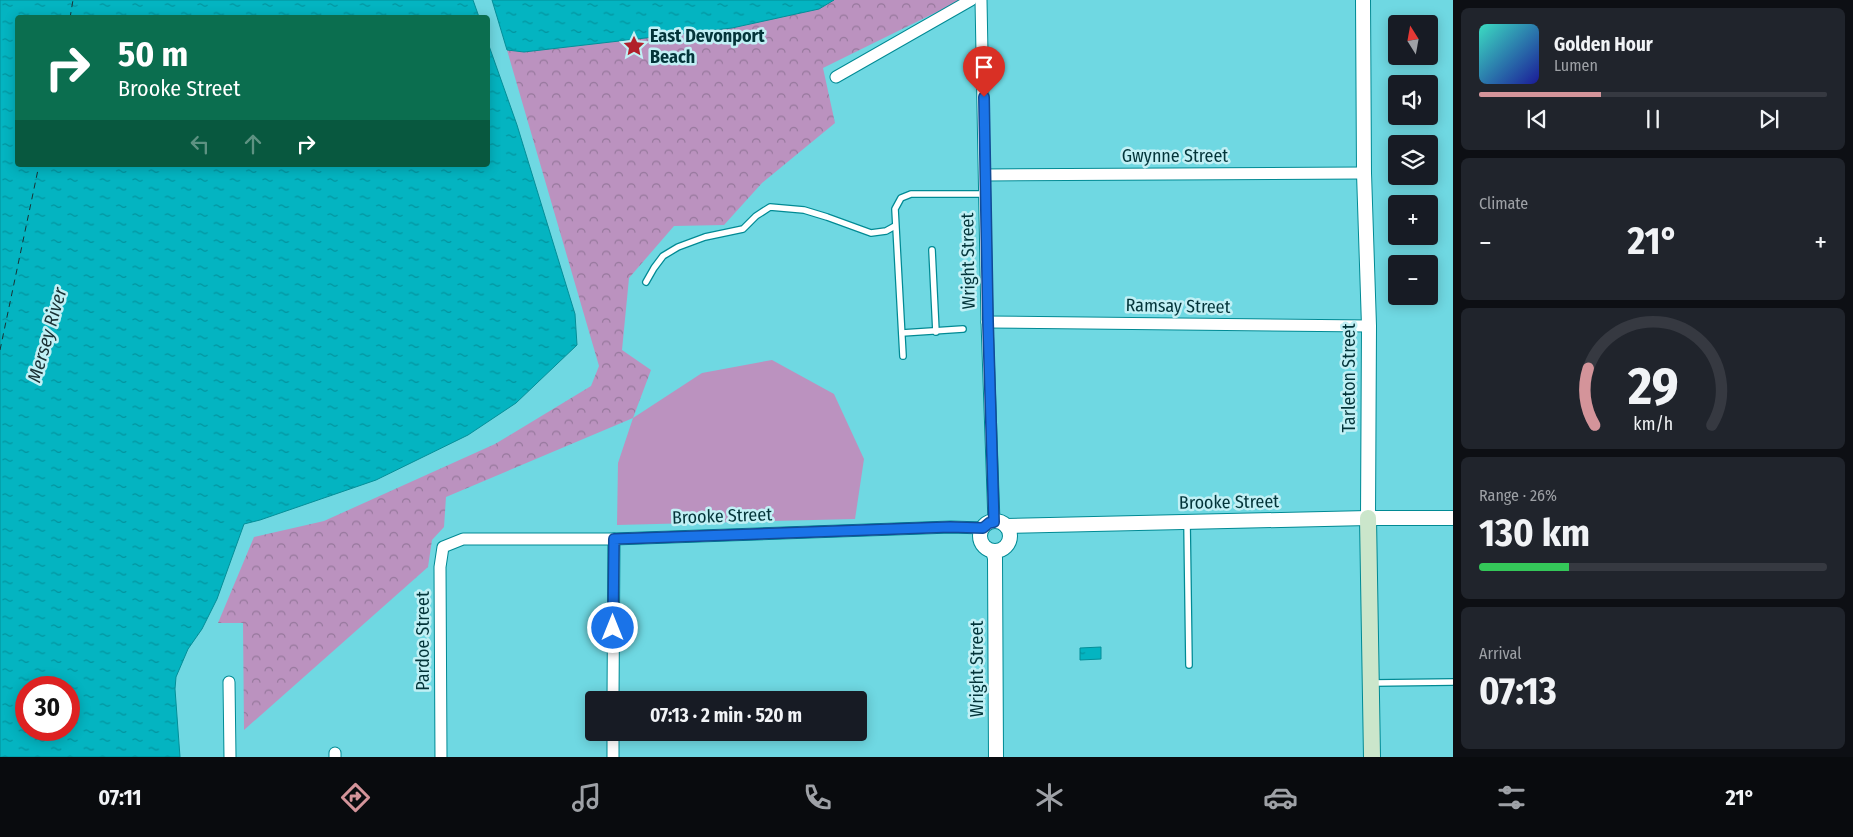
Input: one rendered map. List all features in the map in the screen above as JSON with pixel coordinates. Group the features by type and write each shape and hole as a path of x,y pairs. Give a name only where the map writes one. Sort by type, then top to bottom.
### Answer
{"main road":[{"name":"Tarleton Street","path":"1368,518 1372,757"}],"street":[{"path":"836,77 971,0"},
{"name":"Wright Street","path":"982,0 994,525"},
{"name":"Tarleton Street","path":"1364,0 1364,172 1369,326 1368,518"},
{"name":"Gwynne Street","path":"986,175 1364,172"},
{"name":"Ramsay Street","path":"988,322 1369,326"},
{"name":"Brooke Street","path":"463,539 614,539 994,525 1453,518"},
{"path":"994,525 1010,534 1008,543 1002,550 993,551 984,546 980,538 994,525"},
{"name":"Pardoe Street","path":"441,757 440,566 443,547 463,539"},
{"path":"613,691 614,539"},
{"name":"Wright Street","path":"993,551 995,558 996,757"},
{"path":"229,682 230,757"},
{"path":"612,757 613,741"}],"lane":[{"path":"903,356 895,209 901,198 911,194 986,194"},
{"path":"646,282 663,256 678,247 705,237 742,229 756,216 770,208 804,210 871,233 886,231 895,226"},
{"path":"932,250 936,332"},
{"path":"902,333 963,329"},
{"path":"1187,522 1189,665"},
{"path":"1371,683 1453,682"}],"green space":[{"path":"834,0 961,0 823,68 835,123 762,183 724,225 674,226 629,278 622,350 651,370 633,418 446,497 444,527 432,540 428,567 244,730 243,623 218,623 254,537 324,521 495,444 591,386 599,366 507,50 524,52 732,28 818,9"},
{"path":"772,360 834,394 864,459 855,519 617,525 618,463 633,418 702,373"}],"water":[{"name":"Mersey River","path":"0,0 473,0 478,15 15,15 15,167 490,167 490,49 517,125 575,314 577,345 516,403 468,435 376,480 244,524 217,599 202,629 188,649 176,677 175,689 180,757 0,757"},
{"path":"492,0 834,0 819,9 732,28 524,52 507,50"},
{"path":"1101,647 1101,659 1080,660 1080,648"}],"ferry route":[{"path":"70,15 73,0"},
{"path":"0,350 39,167"}],"place":[{"name":"East Devonport Beach","path":"634,46"}],"route":[{"path":"613,628 614,539 950,527 983,528 989,523 994,522 984,97"}]}
